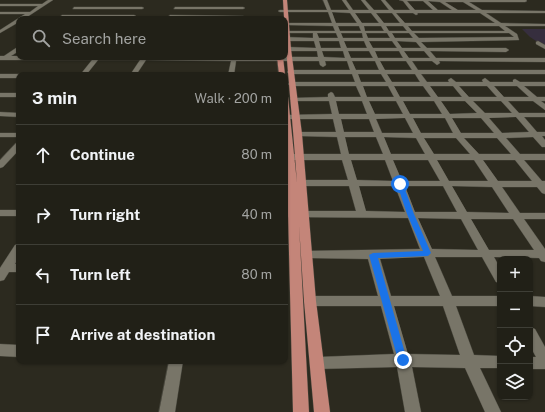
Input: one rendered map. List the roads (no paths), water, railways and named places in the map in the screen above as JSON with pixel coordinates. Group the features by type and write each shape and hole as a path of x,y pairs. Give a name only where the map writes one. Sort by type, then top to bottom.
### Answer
{"main road":[{"path":"286,60 286,72"},
{"path":"288,77 291,84 289,117 295,157 302,183 310,300 318,363 322,412"},
{"path":"289,117 298,134 289,214 301,412"}],"street":[{"path":"26,16 51,0"},
{"path":"383,0 388,5 413,14 427,24 488,83 545,145"},
{"path":"424,0 545,108"},
{"path":"404,3 424,0 503,1 528,3 545,12"},
{"path":"442,1 545,81"},
{"path":"333,19 353,16 392,40 517,39 511,32 487,18 464,1"},
{"path":"481,1 521,25"},
{"path":"503,1 545,25"},
{"path":"404,3 430,6 511,6 528,3"},
{"path":"404,3 413,14"},
{"path":"63,16 79,4"},
{"path":"0,5 43,5"},
{"path":"378,6 388,5"},
{"path":"74,8 144,6 135,16"},
{"path":"170,16 177,6 244,6 243,16"},
{"path":"308,8 333,19 373,50 506,50"},
{"path":"288,24 308,8"},
{"path":"308,8 327,84 333,99 346,158 362,214"},
{"path":"288,26 314,32 333,19 395,8"},
{"path":"395,8 399,18 419,40 454,84 483,115 516,158 543,187"},
{"path":"413,14 436,11 545,12"},
{"path":"372,12 447,115 458,136 477,157 544,256"},
{"path":"288,26 314,32 333,19 372,12 405,24 545,25"},
{"path":"0,13 30,13"},
{"path":"353,16 373,50 398,99 497,273"},
{"path":"314,32 333,19 353,16 386,32 511,32"},
{"path":"392,18 406,18"},
{"path":"480,18 545,18"},
{"path":"319,50 333,19"},
{"path":"333,19 364,99 400,184 410,214 448,301 470,363 493,412"},
{"path":"0,24 16,24"},
{"path":"0,32 16,24"},
{"path":"288,27 319,50"},
{"path":"288,28 321,60 545,60"},
{"path":"538,43 545,47"},
{"path":"2,59 16,50"},
{"path":"2,59 16,59"},
{"path":"85,72 95,60"},
{"path":"135,72 143,60"},
{"path":"232,72 234,60"},
{"path":"288,73 354,71 545,72"},
{"path":"0,76 16,76"},
{"path":"291,84 545,84"},
{"path":"0,95 16,94"},
{"path":"289,98 545,99"},
{"path":"0,114 16,115"},
{"path":"289,117 545,115"},
{"path":"298,134 500,136 545,134"},
{"path":"0,135 16,135"},
{"path":"0,165 16,148"},
{"path":"295,157 545,157"},
{"path":"302,183 496,184 543,187"},
{"path":"0,214 16,213"},
{"path":"289,214 545,216"},
{"path":"3,272 16,252"},
{"path":"307,254 373,255 428,253 544,256"},
{"path":"373,255 403,360 413,412"},
{"path":"3,272 16,269"},
{"path":"310,300 497,301"},
{"path":"533,301 545,302"},
{"path":"533,339 545,361 533,362"},
{"path":"0,350 16,351"},
{"path":"318,363 403,360 470,363 497,362"},
{"path":"167,412 175,364"}]}
